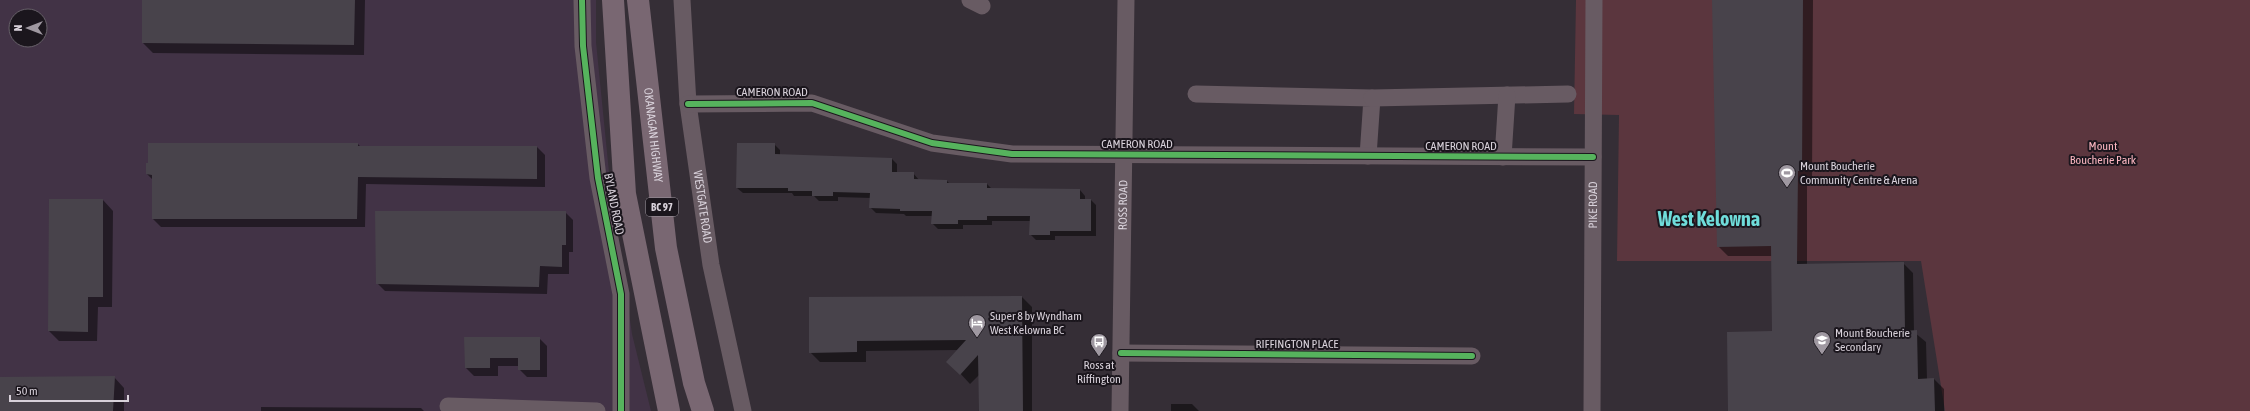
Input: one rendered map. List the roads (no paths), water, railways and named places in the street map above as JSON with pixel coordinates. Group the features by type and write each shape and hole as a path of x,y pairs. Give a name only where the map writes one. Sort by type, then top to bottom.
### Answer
{"highway":[{"name":"BC 97","path":"614,0 624,194 669,411"},
{"name":"OKANAGAN HIGHWAY","path":"638,0 666,248 694,383 703,411"}],"street":[{"name":"BYLAND ROAD","path":"582,0 583,46 598,178 621,294 621,411"},
{"name":"WESTGATE ROAD","path":"682,0 688,104 712,265 743,411"},
{"name":"ROSS ROAD","path":"1120,411 1126,0"},
{"name":"PIKE ROAD","path":"1592,411 1594,0"},
{"path":"1196,94 1372,98 1568,94"},
{"path":"1503,157 1507,95"},
{"path":"1368,156 1372,98"},
{"name":"CAMERON ROAD","path":"688,104 812,103 932,143 1012,154 1124,156 1593,157"},
{"name":"RIFFINGTON PLACE","path":"1122,354 1472,356"},
{"path":"448,406 596,411"}],"place":[{"name":"Mount Boucherie Community Centre & Arena","path":"1787,188"},
{"name":"Super 8 by Wyndham West Kelowna BC","path":"977,338"},
{"name":"Mount Boucherie Secondary","path":"1822,355"},
{"name":"Ross at Riffington","path":"1099,357"}],"district":[{"name":"West Kelowna","path":"1709,218"}],"park label":[{"name":"Mount Boucherie Park","path":"2103,153"}]}
